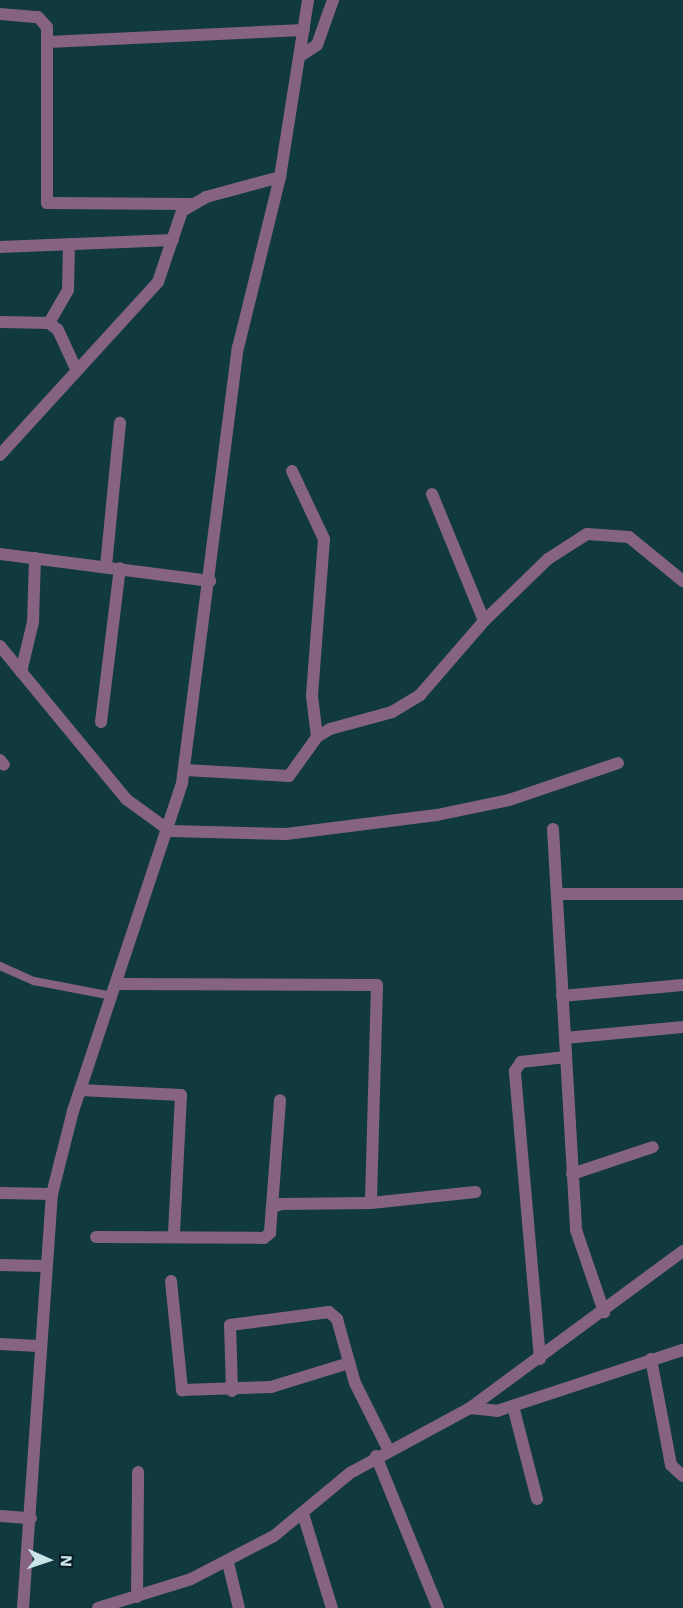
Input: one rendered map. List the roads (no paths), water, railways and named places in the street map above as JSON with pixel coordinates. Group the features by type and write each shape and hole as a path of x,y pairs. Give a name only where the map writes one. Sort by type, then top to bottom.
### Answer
{"street":[{"path":"23,1608 31,1518 43,1266 52,1194 80,1090 170,831 185,770 238,348 280,177 308,0"},
{"path":"300,56 317,45 333,0"},
{"path":"0,15 39,16 48,42 47,203 191,204 280,177"},
{"path":"48,42 304,30"},
{"path":"0,455 76,369 158,282 183,211 191,204"},
{"path":"0,247 173,240"},
{"path":"49,323 68,290 69,244"},
{"path":"0,322 49,323 58,330 76,369"},
{"path":"106,566 120,423"},
{"path":"291,471 324,539 312,696 317,737"},
{"path":"432,494 484,621"},
{"path":"185,770 289,776 317,737 408,705 484,621 562,547 586,534 629,537 683,581"},
{"path":"0,554 210,580"},
{"path":"21,672 34,614 35,558"},
{"path":"101,722 120,568"},
{"path":"0,646 126,799 170,831 286,834 437,815 509,800 618,763"},
{"path":"553,830 572,1174 579,1246 604,1312"},
{"path":"557,894 683,894"},
{"path":"115,990 377,985 371,1203"},
{"path":"562,996 683,985"},
{"path":"564,1038 683,1027"},
{"path":"540,1359 515,1071 521,1062 566,1057"},
{"path":"80,1090 181,1095 174,1235"},
{"path":"96,1237 174,1235 264,1238 270,1233 280,1100"},
{"path":"572,1174 653,1147"},
{"path":"272,1207 371,1203 475,1192"},
{"path":"0,1193 52,1194"},
{"path":"98,1608 137,1598 228,1563 303,1514 376,1456 470,1408 604,1312 683,1251"},
{"path":"0,1265 43,1266"},
{"path":"171,1281 182,1390 232,1391 295,1382 349,1363"},
{"path":"232,1391 227,1336 234,1323 329,1312 337,1319 349,1363 388,1449"},
{"path":"0,1344 38,1346"},
{"path":"470,1408 487,1412 513,1406 683,1350"},
{"path":"651,1359 671,1465 683,1476"},
{"path":"513,1406 537,1499"},
{"path":"376,1456 438,1608"},
{"path":"137,1598 138,1472"},
{"path":"303,1514 332,1608"},
{"path":"0,1516 31,1518"},
{"path":"228,1563 239,1608"}],"lane":[{"path":"0,966 34,981 115,990"}]}
